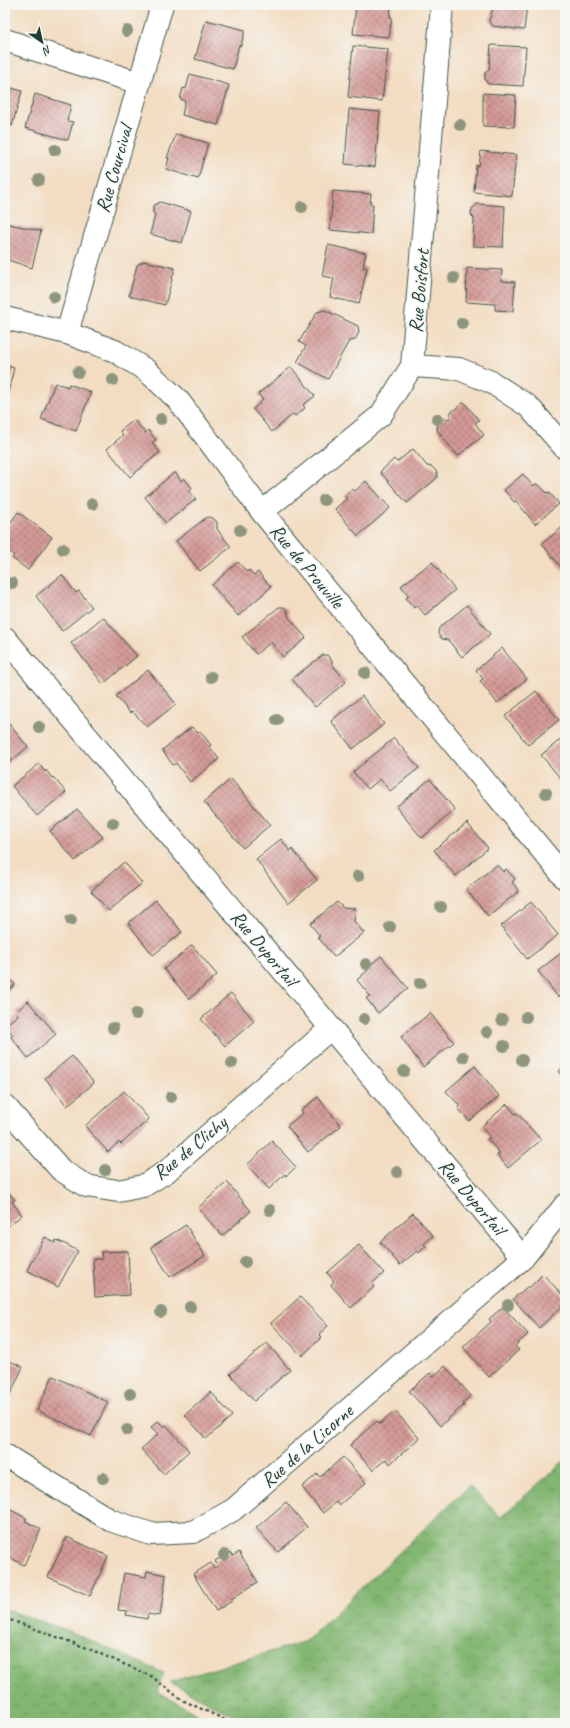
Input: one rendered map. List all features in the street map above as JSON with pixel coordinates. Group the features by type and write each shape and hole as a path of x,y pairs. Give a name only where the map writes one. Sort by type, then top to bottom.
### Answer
{"street":[{"name":"Rue Courcival","path":"67,334 162,5"},
{"name":"Rue Boisfort","path":"262,512 381,415 412,366 442,5"},
{"path":"5,40 139,83"},
{"name":"Rue de Prouville","path":"5,318 67,334 115,351 146,370 178,400 262,512 565,878"},
{"path":"412,366 459,369 491,382 528,406 565,448"},
{"name":"Rue Duportail","path":"5,638 523,1258"},
{"name":"Rue de Clichy","path":"5,1106 61,1170 86,1186 118,1191 143,1186 166,1172 331,1028"},
{"name":"Rue de la Licorne","path":"5,1455 110,1520 151,1534 193,1532 233,1510 523,1258 565,1205"}],"path":[{"path":"5,1618 87,1648 151,1676 182,1700 230,1722 247,1723"}],"green space":[{"path":"565,1460 565,1723 332,1723 232,1715 170,1682 306,1641 469,1486 501,1517"},
{"path":"5,1609 69,1631 164,1673 157,1691 212,1723 5,1723"}],"building":[{"path":"356,5 391,5 390,17 392,17 389,37 353,34"},
{"path":"494,5 527,5 524,30 493,26 489,21"},
{"path":"206,20 245,30 241,46 239,45 233,69 195,59"},
{"path":"491,45 526,47 523,86 488,84 485,80 485,73 489,69"},
{"path":"353,46 388,49 382,101 348,97"},
{"path":"190,74 229,85 218,125 182,115 185,101 180,99 183,88 186,89"},
{"path":"5,86 22,91 12,126 5,124"},
{"path":"483,93 516,95 514,127 483,126"},
{"path":"35,94 71,105 67,121 73,122 68,140 25,128"},
{"path":"349,109 380,112 375,167 345,164"},
{"path":"176,134 208,143 198,179 166,169 169,158 167,158"},
{"path":"481,151 516,155 512,196 474,192 476,165 479,166"},
{"path":"333,191 371,194 370,204 373,204 371,234 330,230"},
{"path":"160,202 191,211 182,243 150,234 155,215 153,212 153,206"},
{"path":"477,204 505,206 503,247 473,246 474,218 471,215 472,209"},
{"path":"9,224 41,231 32,268 5,259 5,242"},
{"path":"328,245 366,253 363,267 367,268 359,304 330,297 334,278 322,276"},
{"path":"144,261 175,268 165,305 129,296 137,265"},
{"path":"467,268 502,270 501,281 515,282 513,311 495,310 495,304 466,302"},
{"path":"325,310 358,326 359,332 355,340 349,341 328,379 297,362 306,346 299,342 317,312"},
{"path":"5,365 14,368 6,401 5,401"},
{"path":"291,367 315,396 303,405 305,408 295,416 293,414 272,432 253,409 263,400 258,394"},
{"path":"55,383 68,387 69,384 91,392 76,431 41,419"},
{"path":"464,402 479,420 475,423 484,435 458,456 437,430 438,423 444,418 450,419 450,413"},
{"path":"134,420 145,433 148,430 156,440 152,443 160,452 130,477 107,449 123,435 120,431"},
{"path":"413,449 427,466 432,467 437,472 437,478 407,503 380,472 394,459 397,462"},
{"path":"175,472 181,481 184,478 192,488 189,490 196,499 166,523 145,497"},
{"path":"523,474 533,486 535,484 539,485 547,493 549,492 559,504 535,524 516,501 514,502 504,490"},
{"path":"366,481 390,508 358,536 335,509 347,498 344,496 352,489 355,491"},
{"path":"18,512 52,537 28,570 12,558 14,555 5,548 5,534 9,529 7,528"},
{"path":"207,517 213,518 217,522 217,529 231,547 200,571 176,541"},
{"path":"565,525 565,572 542,544"},
{"path":"238,562 247,572 249,570 254,575 258,572 271,587 238,616 212,585"},
{"path":"432,562 455,590 425,615 417,605 414,608 406,598 409,596 401,586"},
{"path":"62,575 76,593 79,591 92,607 62,631 36,596"},
{"path":"467,605 490,634 462,657 448,640 442,639 438,634 439,628"},
{"path":"279,607 284,607 288,611 288,616 306,638 283,657 271,642 256,654 242,637"},
{"path":"103,617 137,656 103,684 71,643"},
{"path":"502,648 527,679 497,703 480,681 483,679 476,670"},
{"path":"323,655 327,655 346,682 315,707 292,679"},
{"path":"148,670 176,704 147,727 132,711 130,713 116,696"},
{"path":"536,691 559,720 528,745 505,716"},
{"path":"362,696 384,724 353,749 331,721"},
{"path":"5,719 28,747 5,766"},
{"path":"192,727 198,733 200,731 211,745 209,746 219,759 190,782 176,763 173,765 162,750"},
{"path":"565,736 565,778 562,780 541,755"},
{"path":"394,738 419,768 390,791 380,779 368,789 353,772"},
{"path":"39,764 45,772 46,770 66,792 37,816 12,786"},
{"path":"231,779 270,825 243,848 204,802"},
{"path":"430,779 455,810 422,838 396,807"},
{"path":"77,809 103,837 75,861 50,831"},
{"path":"467,823 488,848 456,876 434,850"},
{"path":"281,839 290,851 292,849 317,880 288,903 256,859"},
{"path":"124,862 142,883 109,911 91,891"},
{"path":"497,865 503,872 506,869 515,879 512,882 519,891 488,916 466,889"},
{"path":"156,900 182,932 153,955 128,923"},
{"path":"337,902 343,908 356,909 354,921 364,933 334,957 310,924"},
{"path":"531,902 558,935 527,959 501,926"},
{"path":"192,945 217,975 189,999 164,969"},
{"path":"565,950 565,992 558,997 538,971"},
{"path":"381,956 408,988 378,1013 366,998 370,996 357,980 368,970 367,968"},
{"path":"5,973 15,985 5,993"},
{"path":"231,993 254,1021 225,1046 201,1019"},
{"path":"28,1001 56,1034 28,1058 11,1037 13,1035 5,1025 18,1015 16,1012"},
{"path":"430,1013 454,1042 423,1067 401,1037"},
{"path":"72,1056 94,1083 67,1106 45,1078"},
{"path":"475,1066 499,1096 469,1121 458,1108 460,1106 446,1091"},
{"path":"565,1066 565,1079 559,1071"},
{"path":"124,1091 149,1119 121,1144 119,1142 108,1152 85,1126"},
{"path":"318,1097 341,1126 308,1152 287,1126 303,1113 301,1110"},
{"path":"507,1104 541,1140 508,1168 497,1155 500,1153 487,1139 490,1137 481,1127"},
{"path":"272,1141 296,1167 286,1176 285,1174 269,1189 247,1165"},
{"path":"227,1182 251,1211 222,1236 198,1208"},
{"path":"5,1188 15,1200 12,1202 22,1215 5,1229"},
{"path":"413,1213 433,1236 424,1244 426,1246 419,1253 417,1251 400,1265 380,1242"},
{"path":"186,1225 205,1256 170,1277 151,1247"},
{"path":"45,1237 55,1243 56,1240 78,1251 58,1287 27,1270"},
{"path":"359,1245 384,1273 371,1284 374,1287 351,1308 331,1285 334,1281 327,1273"},
{"path":"128,1251 130,1295 95,1297 93,1259 102,1259 101,1252"},
{"path":"543,1274 565,1298 565,1304 539,1328 513,1299 528,1286 529,1288"},
{"path":"300,1297 328,1326 319,1334 322,1337 302,1356 271,1323"},
{"path":"503,1307 528,1334 515,1346 519,1350 489,1377 463,1347 491,1322 489,1319"},
{"path":"267,1343 290,1370 254,1401 230,1374"},
{"path":"5,1359 23,1367 8,1399 5,1397"},
{"path":"445,1366 471,1396 462,1403 464,1405 440,1426 409,1391 430,1373 433,1377"},
{"path":"53,1376 108,1402 91,1436 37,1410"},
{"path":"211,1392 232,1416 206,1439 185,1415"},
{"path":"395,1411 419,1438 390,1464 386,1459 373,1470 350,1445 377,1421 380,1424"},
{"path":"158,1421 164,1427 166,1425 189,1451 164,1474 141,1449 158,1434 151,1427"},
{"path":"343,1457 366,1483 339,1505 336,1502 323,1513 302,1487 317,1474 320,1477"},
{"path":"286,1502 307,1527 278,1552 256,1528"},
{"path":"5,1507 26,1518 25,1521 41,1529 24,1565 5,1555"},
{"path":"67,1537 108,1556 90,1596 48,1577"},
{"path":"230,1552 233,1556 239,1552 258,1582 231,1599 232,1601 216,1611 193,1574 211,1563 214,1568 218,1566 215,1561"},
{"path":"147,1571 166,1575 160,1616 148,1614 147,1619 126,1615 127,1611 118,1610 124,1573 146,1577"}]}
